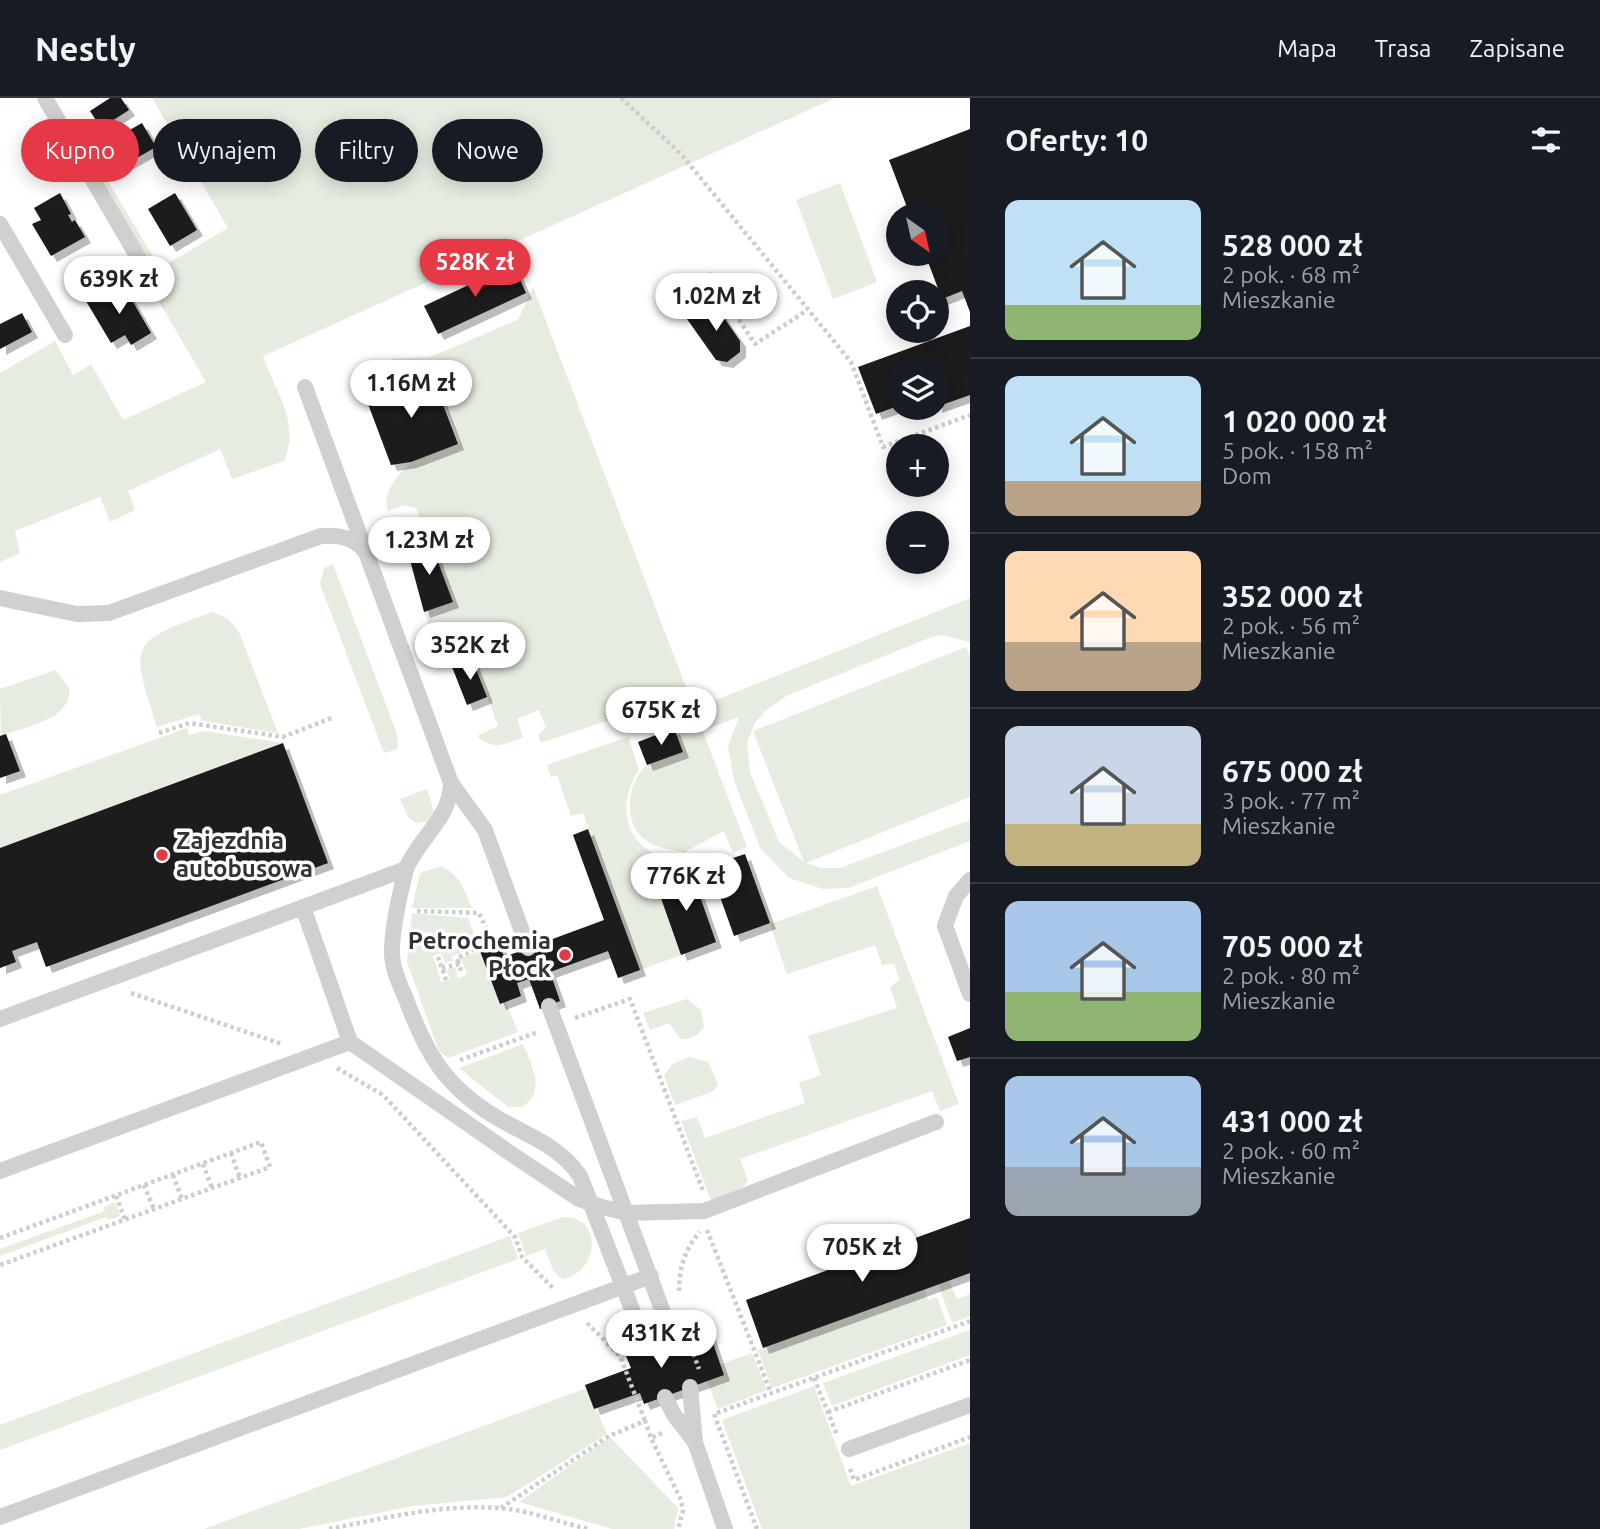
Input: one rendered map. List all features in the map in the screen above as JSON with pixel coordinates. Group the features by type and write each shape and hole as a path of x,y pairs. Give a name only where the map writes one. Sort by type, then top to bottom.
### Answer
{"lane":[{"path":"46,98 146,271"},
{"path":"0,224 65,335"},
{"path":"305,387 451,782 485,830 528,948"},
{"path":"0,598 77,614 109,613 321,536 338,535 353,541 363,548 372,564"},
{"path":"451,782 446,812 411,858 406,869 392,948 396,974 424,1047 449,1080 472,1101 548,1144 572,1164 591,1203 647,1348"},
{"path":"0,1019 406,869"},
{"path":"970,880 956,896 945,926 970,994"},
{"path":"303,907 350,1042 579,1199 626,1213 704,1211 936,1122"},
{"path":"549,1006 651,1276 680,1336"},
{"path":"0,1171 350,1042"},
{"path":"0,1517 651,1276"},
{"path":"690,1387 695,1442 725,1529"},
{"path":"665,1397 695,1442"},
{"path":"849,1449 970,1405"}],"path":[{"path":"621,98 681,154 806,311 851,362 883,447 970,415"},
{"path":"708,273 755,344 806,311"},
{"path":"159,733 189,723 284,737 334,717"},
{"path":"399,910 479,913 492,941 457,958 462,974"},
{"path":"438,957 446,980"},
{"path":"442,968 459,964"},
{"path":"99,982 315,1055 383,1095 510,1231 523,1257 620,1356 651,1438"},
{"path":"0,1238 261,1142 271,1167 0,1265"},
{"path":"231,1153 240,1178"},
{"path":"203,1164 212,1188"},
{"path":"173,1175 182,1199"},
{"path":"144,1185 153,1209"},
{"path":"116,1196 125,1220"},
{"path":"679,1293 684,1259 691,1242 706,1226 771,1393"},
{"path":"714,1414 970,1321"},
{"path":"680,1336 699,1370"},
{"path":"828,1412 970,1360"},
{"path":"711,1403 757,1529"},
{"path":"501,1508 609,1436 645,1421"},
{"path":"329,1529 447,1508 501,1508 587,1529"}],"shaded area":[{"path":"152,98 835,98 263,356 288,420 290,433 284,461 232,479 220,449 128,491 135,510 110,522 100,497 15,531 20,553 0,562 0,373 55,341 73,375 91,364 123,420 206,382 140,269 98,182 108,182 160,268 228,228 201,182 301,182 301,119 164,119"},
{"path":"840,183 877,282 833,299 796,200"},
{"path":"533,287 747,847 733,853 724,831 684,852 647,841 634,825 630,815 631,793 640,773 655,760 683,751 663,702 541,743 538,735 546,728 539,710 517,719 523,737 494,745 477,736 498,726 468,646 441,655 424,612 452,602 416,508 403,505 388,511 386,505 389,490 409,465 425,456 460,444 431,373 398,385 391,359 430,357 518,320"},
{"path":"333,564 397,734 398,749 384,753 320,584 324,568"},
{"path":"970,598 970,642 940,635 929,638 788,695 765,711 755,723 747,743 750,772 779,842 804,862 753,731 966,647 970,657 970,797 806,863 821,868 840,868 970,820 970,841 848,888 823,889 789,878 760,848 734,780 728,746 739,717 707,729 699,707"},
{"path":"213,612 228,619 239,632 278,733 202,721 199,714 157,727 142,677 140,661 143,649 151,639 165,631"},
{"path":"56,670 69,688 68,699 63,708 45,721 1,736 0,689"},
{"path":"187,728 189,735 204,731 283,743 0,848 0,795"},
{"path":"628,737 639,770 627,803 627,818 632,832 641,844 653,853 669,858 688,858 691,871 656,884 681,955 640,970 583,813 571,816 557,775 551,777 547,765"},
{"path":"427,789 434,812 428,821 416,823 408,817 400,799"},
{"path":"441,866 457,878 472,908 412,908 420,873"},
{"path":"877,886 959,1104 940,1111 932,1091 740,1159 748,1181 743,1187 711,1200 681,1121 697,1117 705,1138 805,1103 799,1083 821,1075 808,1036 897,1008 890,987 900,980 894,964 882,965 875,945 787,974 770,924"},
{"path":"412,913 468,918 478,946 452,956 453,961 445,963 441,953 433,956 441,982 450,980 446,970 455,967 458,978 467,974 461,958 480,951 500,1003 506,1002 518,1032 448,1058 439,1051 407,962"},
{"path":"687,999 701,1010 704,1027 697,1034 681,1039 669,1023 650,1030 643,1013"},
{"path":"523,1044 533,1069 535,1085 534,1093 523,1107 508,1107 459,1068"},
{"path":"690,1057 708,1062 718,1084 714,1091 675,1105 664,1076 672,1064"},
{"path":"115,1202 120,1216 108,1220 106,1217 0,1256 0,1249 105,1211 104,1207"},
{"path":"563,1217 576,1219 585,1225 592,1245 584,1267 574,1275 562,1279 553,1270 545,1249 526,1256 518,1233"},
{"path":"510,1236 518,1259 0,1450 0,1425"},
{"path":"949,1280 957,1299 970,1294 970,1316 952,1323 938,1284"},
{"path":"925,1289 928,1300 937,1297 947,1325 772,1388 758,1350"},
{"path":"970,1330 970,1355 832,1406 823,1383"},
{"path":"752,1353 767,1390 718,1409 707,1381 724,1375 721,1364"},
{"path":"814,1386 851,1486 970,1443 970,1529 762,1529 722,1420"},
{"path":"587,1388 607,1434 507,1497 413,1506 299,1529 204,1529"},
{"path":"610,1437 678,1508 674,1529 612,1529 519,1502"}],"building":[{"path":"110,98 121,98 129,110 115,119 95,119 90,111"},
{"path":"142,123 153,142 153,149 139,157 139,125"},
{"path":"970,129 970,312 962,291 949,296 949,280 935,280 930,266 949,266 949,203 905,203 889,160"},
{"path":"60,193 71,214 68,215 72,222 75,220 85,237 51,256 32,224 41,220 34,208"},
{"path":"175,193 197,230 170,246 148,209"},
{"path":"513,264 526,293 438,334 424,306"},
{"path":"125,288 151,333 131,345 125,335 111,343 86,301 105,290 109,297"},
{"path":"713,302 740,341 740,352 727,362 716,360 687,319"},
{"path":"22,313 32,332 0,349 0,324"},
{"path":"970,326 970,395 949,402 949,357 886,357 886,410 876,414 858,367 924,343 949,343 949,334"},
{"path":"431,373 458,444 411,462 391,465 365,396 384,386 386,390"},
{"path":"430,541 453,602 424,612 407,549"},
{"path":"472,659 487,697 467,705 452,667"},
{"path":"674,728 683,752 647,765 638,742"},
{"path":"6,734 20,771 0,778 0,736"},
{"name":"Zajezdnia autobusowa","path":"283,743 328,863 46,967 37,942 12,951 16,962 0,968 0,848"},
{"path":"588,829 640,970 618,978 608,951 550,972 560,1001 540,1009 529,979 517,983 521,996 500,1004 480,951 500,944 504,957 604,920 573,835"},
{"path":"745,854 770,923 734,936 709,866"},
{"path":"691,871 716,942 681,955 656,884"},
{"path":"970,1028 970,1057 957,1061 948,1037"},
{"path":"970,1218 970,1273 763,1348 746,1300"},
{"path":"707,1326 724,1375 644,1404 640,1393 594,1409 585,1385 631,1368 626,1356"}],"place":[{"name":"Zajezdnia autobusowa","path":"162,855"},
{"name":"Petrochemia Płock","path":"565,955"}]}
